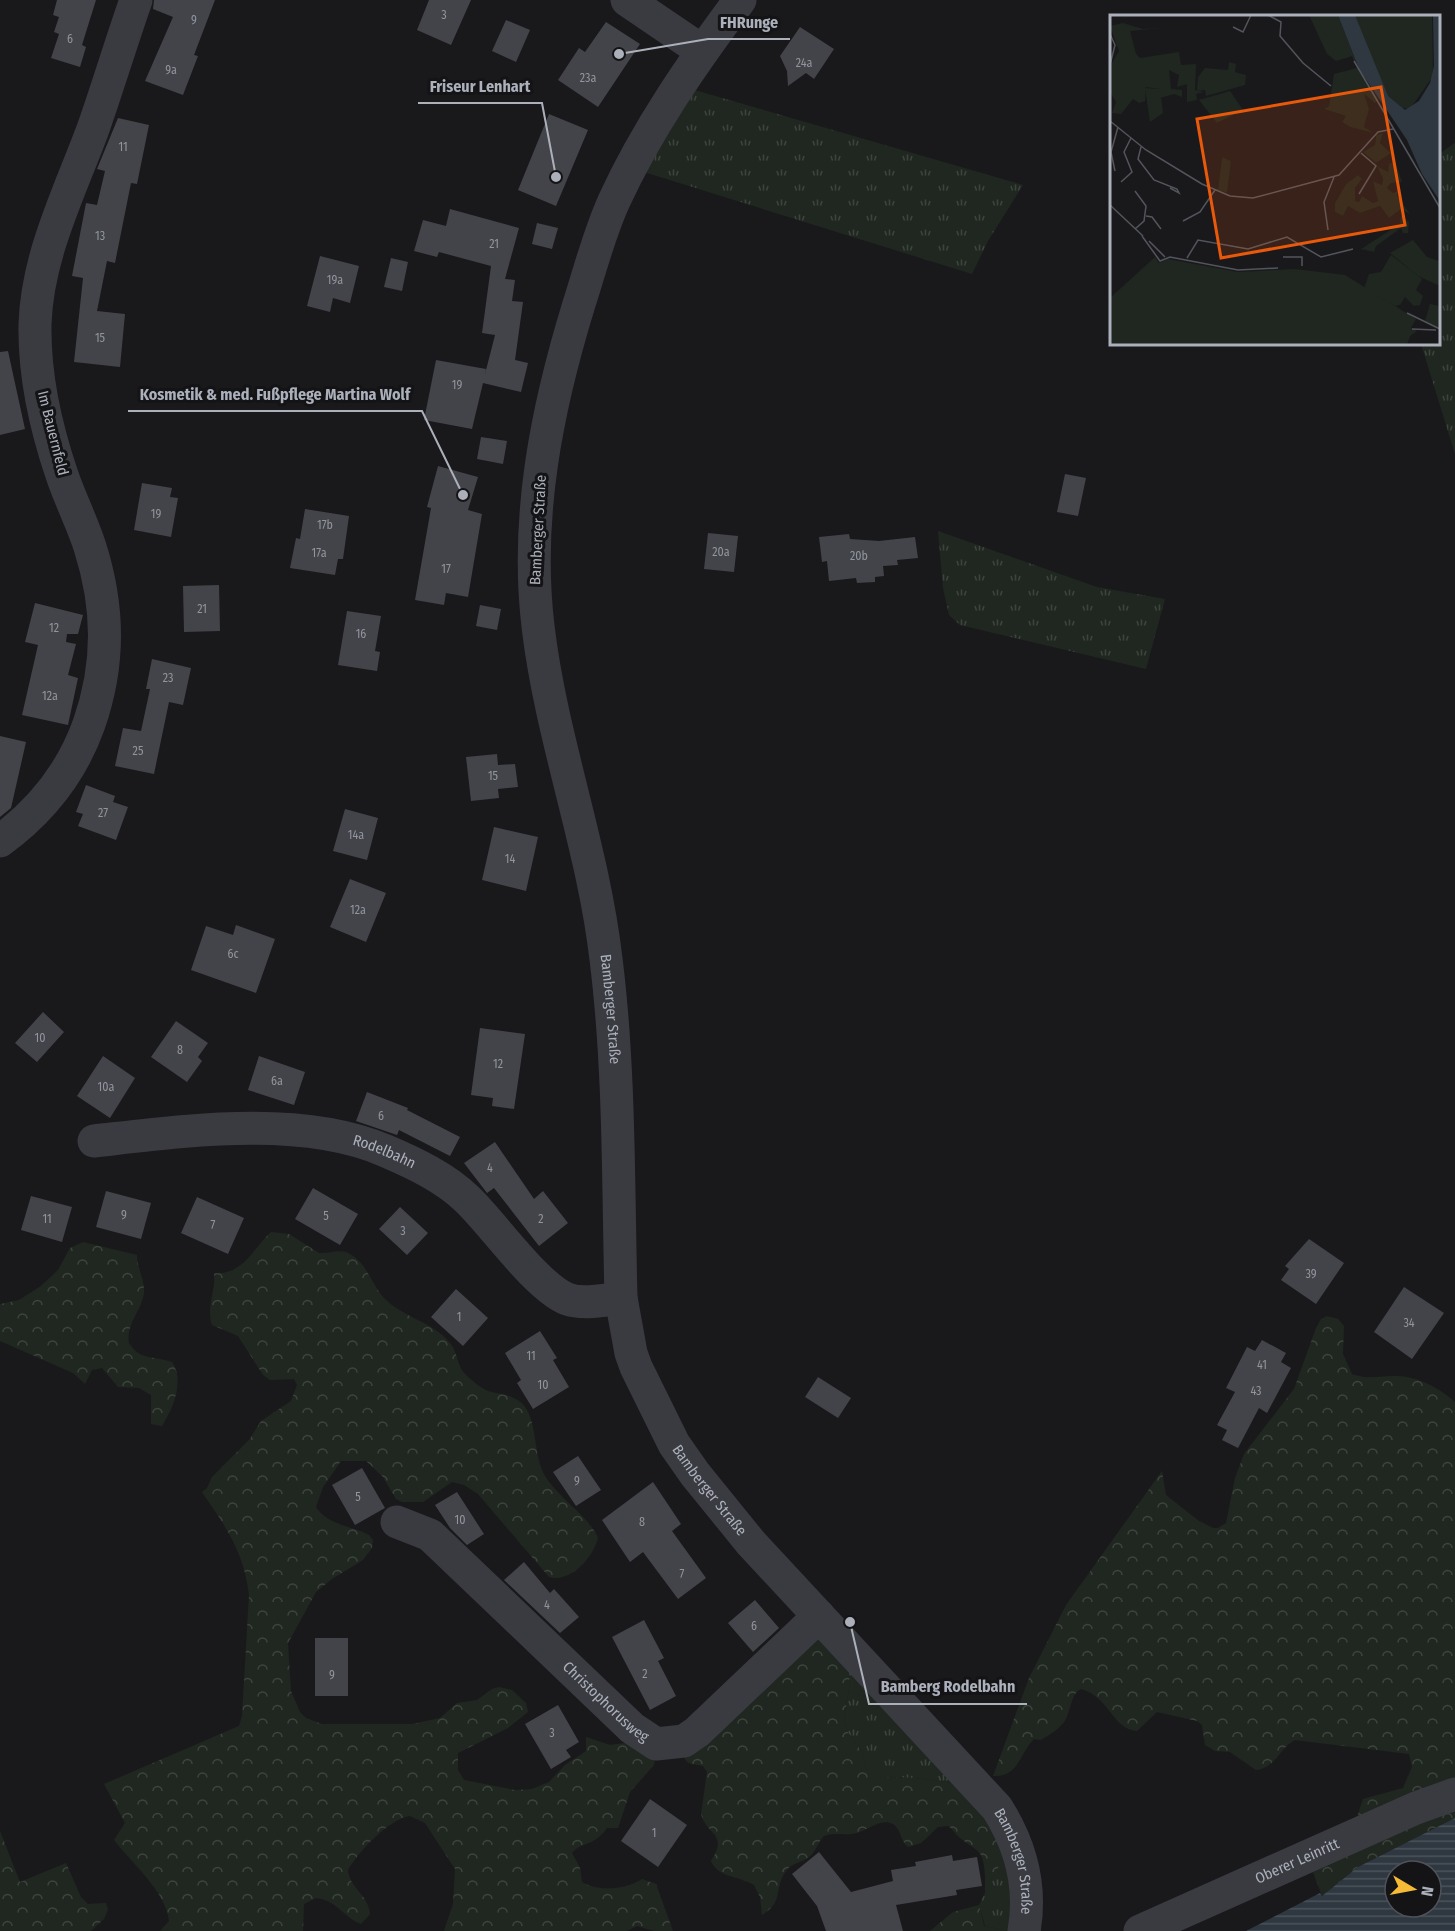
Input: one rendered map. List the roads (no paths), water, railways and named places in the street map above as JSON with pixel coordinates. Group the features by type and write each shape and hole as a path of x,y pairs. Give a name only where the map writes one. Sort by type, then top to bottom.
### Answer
{"street":[{"name":"Im Bauernfeld","path":"0,841 37,811 59,781 85,734 102,685 106,639 100,581 90,546 62,475 48,424 37,360 35,323 40,284 57,223 93,128 136,0"},
{"path":"627,0 702,51"},
{"name":"Bamberger Straße","path":"740,0 702,51 649,135 614,201 600,237 562,359 538,487 535,582 538,626 548,684 598,903 606,960 618,1124 621,1298 631,1353 674,1444 751,1544 997,1808 1015,1841 1025,1876 1027,1900 1024,1931"},
{"name":"Rodelbahn","path":"94,1141 178,1131 254,1128 313,1133 385,1150 438,1177 466,1198 557,1294 580,1302 621,1298"},
{"name":"Christophorusweg","path":"397,1522 430,1535 632,1728 656,1744 684,1741 696,1732 819,1616"},
{"name":"Oberer Leinritt","path":"1140,1931 1416,1808 1455,1794"}],"place":[{"name":"FHRunge","path":"619,54"},
{"name":"Friseur Lenhart","path":"556,177"},
{"name":"Kosmetik & med. Fußpflege Martina Wolf","path":"463,495"},
{"name":"Bamberg Rodelbahn","path":"850,1622"}]}
